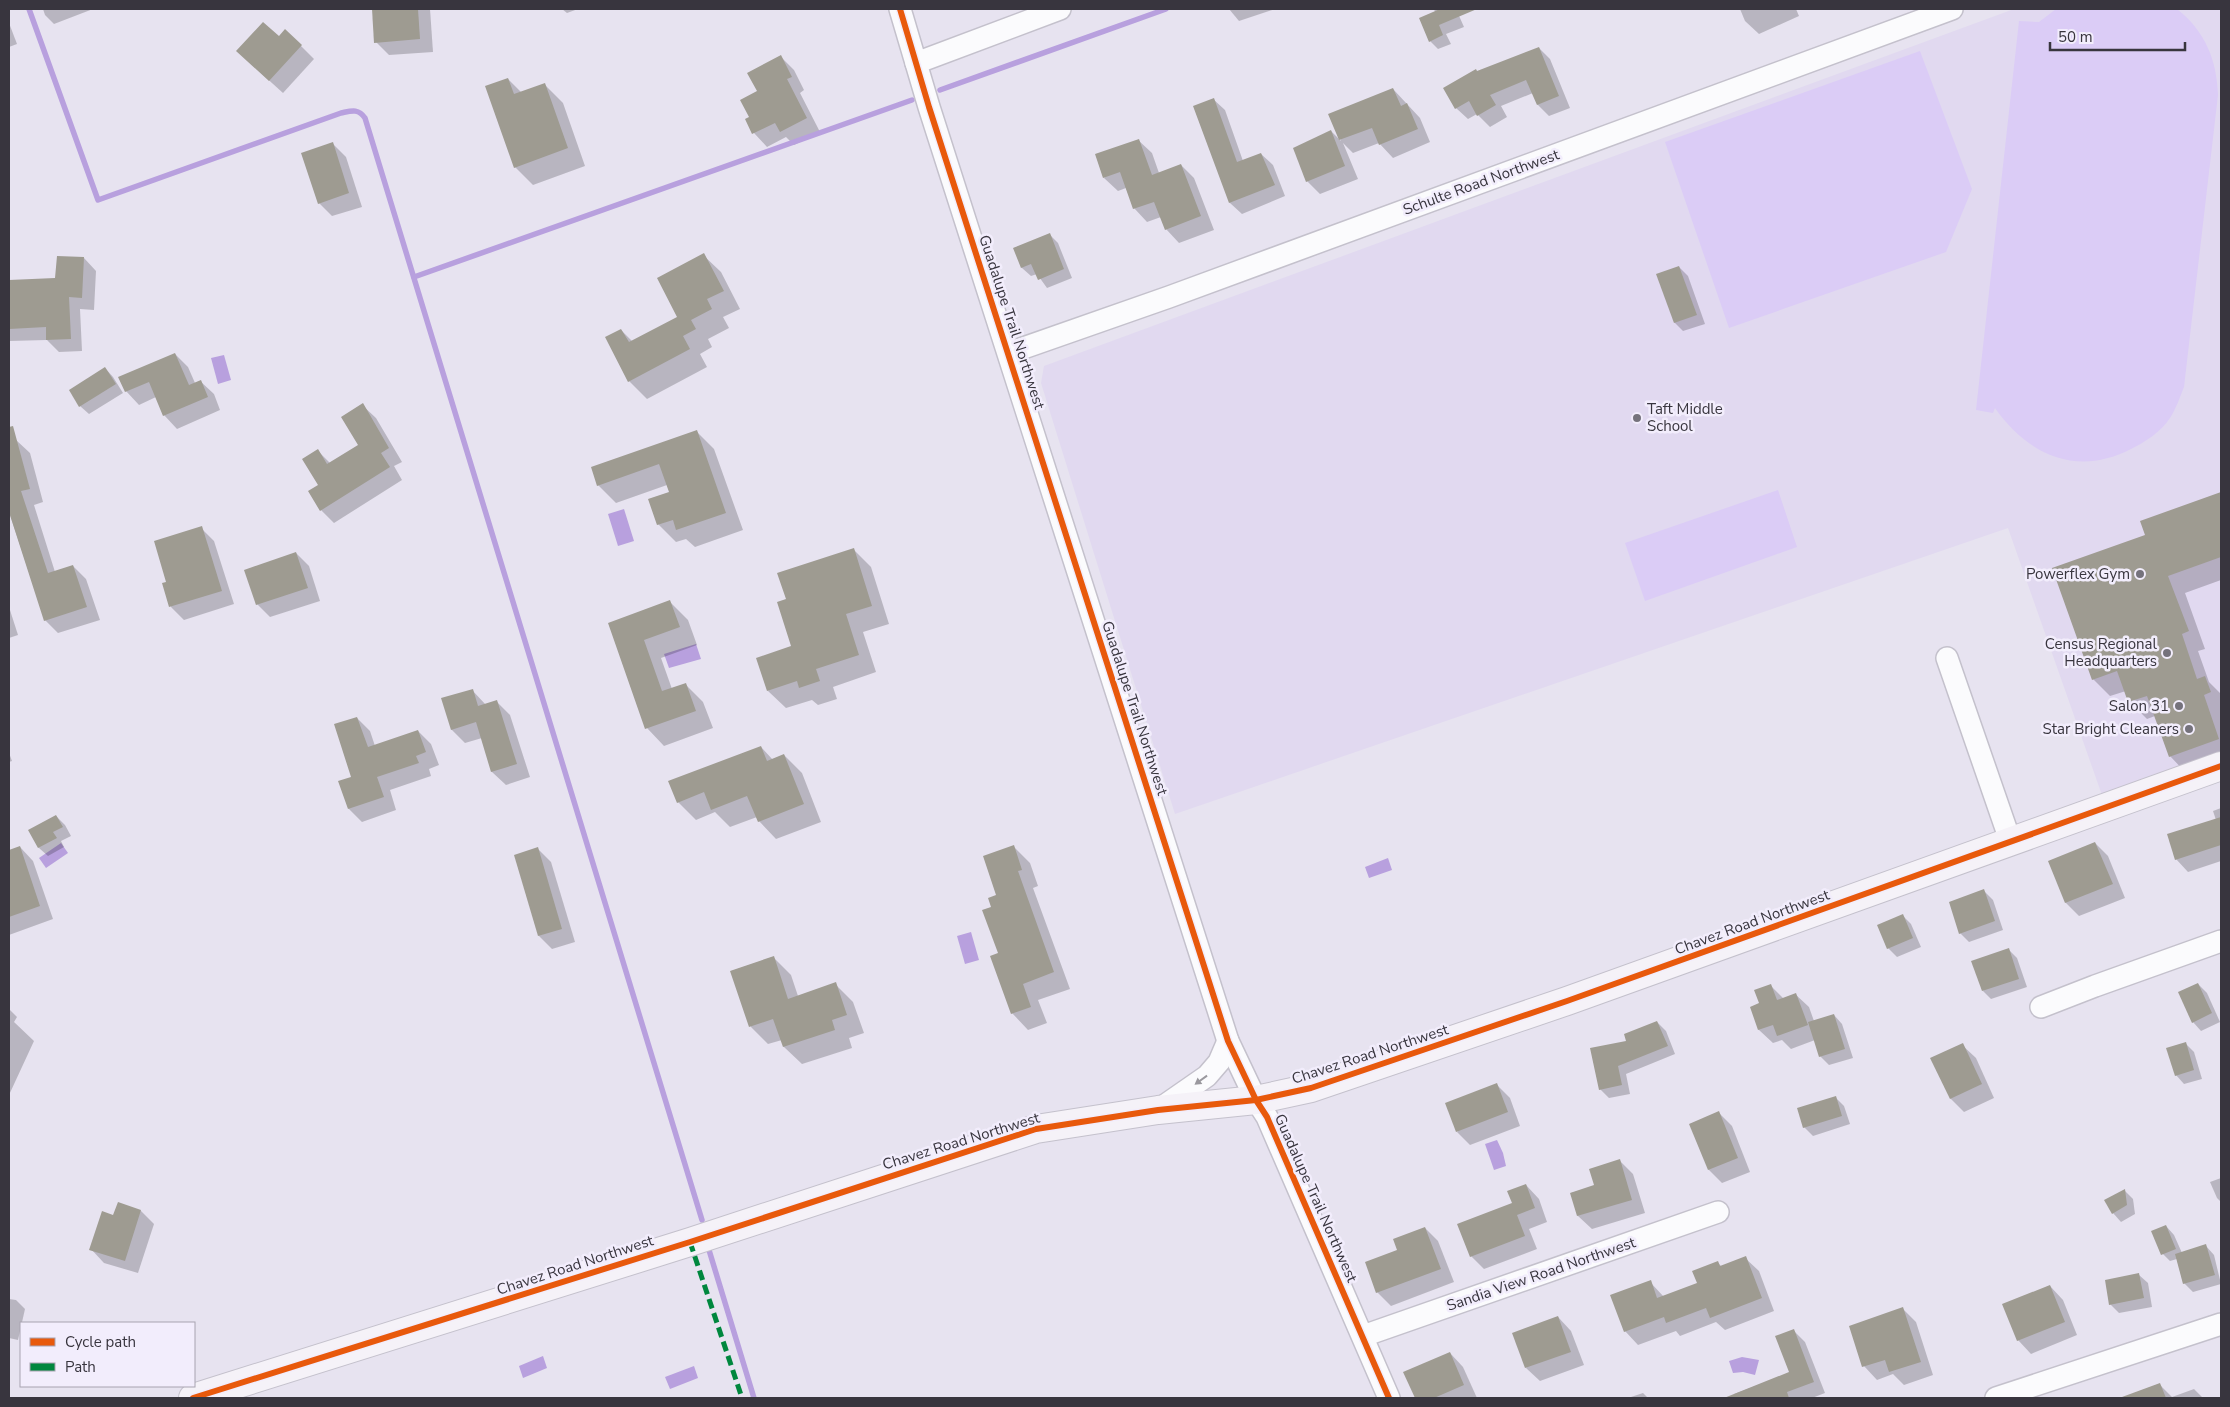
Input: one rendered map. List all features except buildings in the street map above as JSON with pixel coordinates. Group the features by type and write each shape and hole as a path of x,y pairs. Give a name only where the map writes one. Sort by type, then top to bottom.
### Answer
{"street":[{"name":"Guadalupe Trail Northwest","path":"900,9 1228,1041 1256,1100 1268,1117 1389,1398"},
{"path":"916,63 1060,9"},
{"name":"Schulte Road Northwest","path":"1009,353 1179,294 1952,9"},
{"path":"1947,658 2012,843"},
{"name":"Chavez Road Northwest","path":"194,1398 680,1245 1036,1129 1158,1110 1256,1100 1311,1088 1567,1001 2012,843 2221,766"},
{"path":"2041,1007 2221,941"},
{"path":"1158,1110 1207,1076 1219,1062 1228,1041"},
{"name":"Sandia View Road Northwest","path":"1363,1336 1718,1212"},
{"path":"1996,1398 2221,1324"}],"shaded area":[{"name":"Taft Middle School","path":"2014,9 2221,9 2221,757 2103,798 2008,528 1175,814 1041,383 1044,366"},
{"path":"2056,9 2177,9 2195,27 2208,47 2217,82 2218,95 2184,387 2172,414 2157,432 2131,449 2111,457 2092,461 2073,461 2055,457 2038,449 2023,438 1995,408 1993,413 1976,410 2019,21 2039,22"},
{"path":"1920,51 1972,189 1946,252 1729,328 1665,142"},
{"path":"224,355 231,380 218,384 211,358"},
{"path":"1778,490 1797,547 1645,601 1625,543"},
{"path":"624,509 634,541 618,546 608,514"},
{"path":"696,644 701,659 669,668 664,654"},
{"path":"61,843 68,853 46,868 39,858"},
{"path":"1388,858 1392,870 1369,878 1365,867"},
{"path":"971,932 979,960 965,964 957,936"},
{"path":"1497,1140 1506,1166 1494,1170 1485,1144"},
{"path":"543,1356 547,1368 523,1378 519,1366"},
{"path":"1742,1357 1759,1360 1755,1375 1743,1372 1733,1373 1729,1361"},
{"path":"694,1366 698,1378 670,1389 665,1377"}],"waterway":[{"path":"29,9 98,200 341,113 357,111 365,118 702,1220"},
{"path":"940,90 1166,9"},
{"path":"414,277 912,100"},
{"path":"709,1250 754,1398"}],"marked path":[{"path":"690,1242 742,1398"}],"cycle path":[{"path":"900,9 929,107 1228,1041 1256,1100 1267,1117 1389,1398"},
{"path":"193,1398 690,1242 1036,1129 1158,1110 1256,1100 1311,1088 1567,1001 2221,766"}],"place":[{"name":"Taft Middle School","path":"1637,418"},
{"name":"Powerflex Gym","path":"2140,574"},
{"name":"Census Regional Headquarters","path":"2167,653"},
{"name":"Salon 31","path":"2179,706"},
{"name":"Star Bright Cleaners","path":"2189,729"}]}
